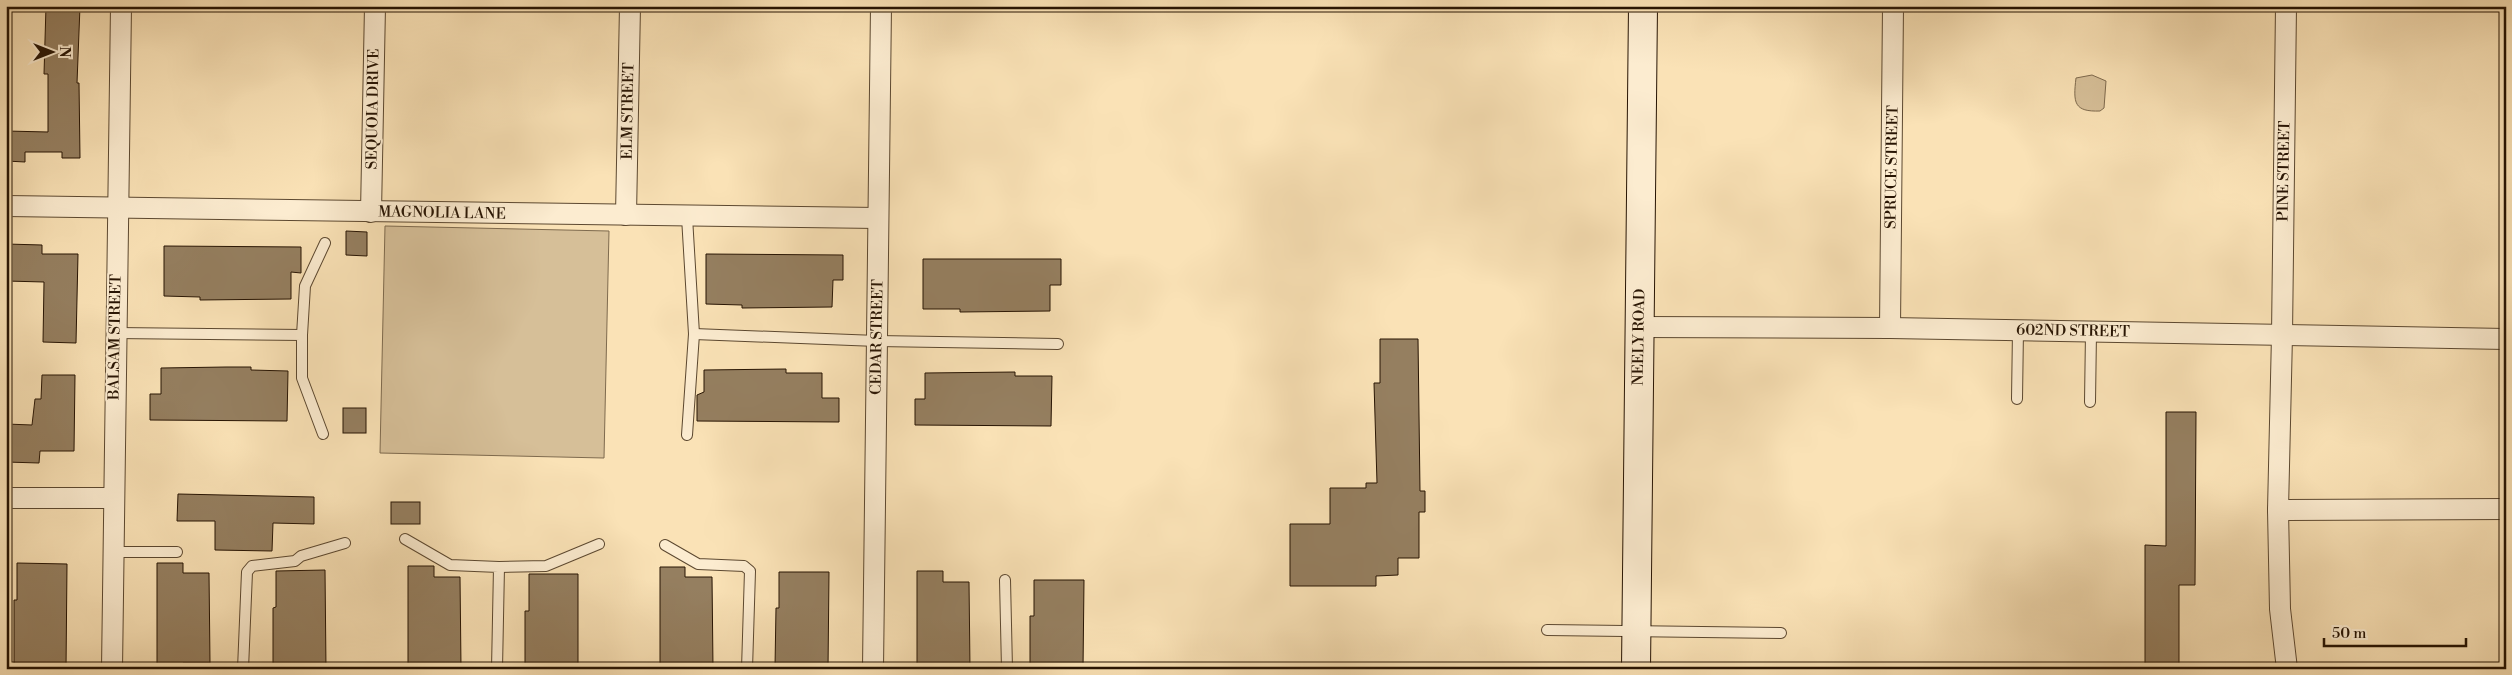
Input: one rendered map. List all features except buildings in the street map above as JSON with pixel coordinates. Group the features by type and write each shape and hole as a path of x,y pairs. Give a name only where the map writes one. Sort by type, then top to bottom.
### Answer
{"street":[{"name":"BALSAM STREET","path":"112,669 120,6"},
{"name":"SEQUOIA DRIVE","path":"371,212 375,6"},
{"name":"ELM STREET","path":"626,215 630,6"},
{"name":"CEDAR STREET","path":"874,669 881,6"},
{"name":"NEELY ROAD","path":"1636,669 1644,6"},
{"name":"SPRUCE STREET","path":"1890,328 1893,6"},
{"name":"PINE STREET","path":"2286,6 2278,510 2280,609 2287,669"},
{"name":"MAGNOLIA LANE","path":"6,206 687,217 878,218"},
{"name":"602ND STREET","path":"1640,327 1890,328 2506,339"},
{"path":"6,498 113,498"},
{"path":"2278,510 2506,509"}],"lane":[{"path":"687,217 694,334 687,435"},
{"path":"323,434 302,378 302,335 305,286 325,243"},
{"path":"2017,398 2018,330"},
{"path":"2090,402 2092,332"},
{"path":"115,333 302,335"},
{"path":"694,334 877,341 1058,344"},
{"path":"405,539 450,565 499,567 546,566 599,544"},
{"path":"243,669 247,572 252,566 295,561 301,556 345,543"},
{"path":"665,545 698,564 744,566 750,571 748,669"},
{"path":"112,552 177,552"},
{"path":"497,669 499,567"},
{"path":"1005,580 1007,669"},
{"path":"1547,630 1781,633"}],"shaded area":[{"path":"2092,75 2106,81 2104,108 2100,111 2080,108 2075,100 2076,78"},
{"path":"385,226 609,231 604,458 380,453"}]}
